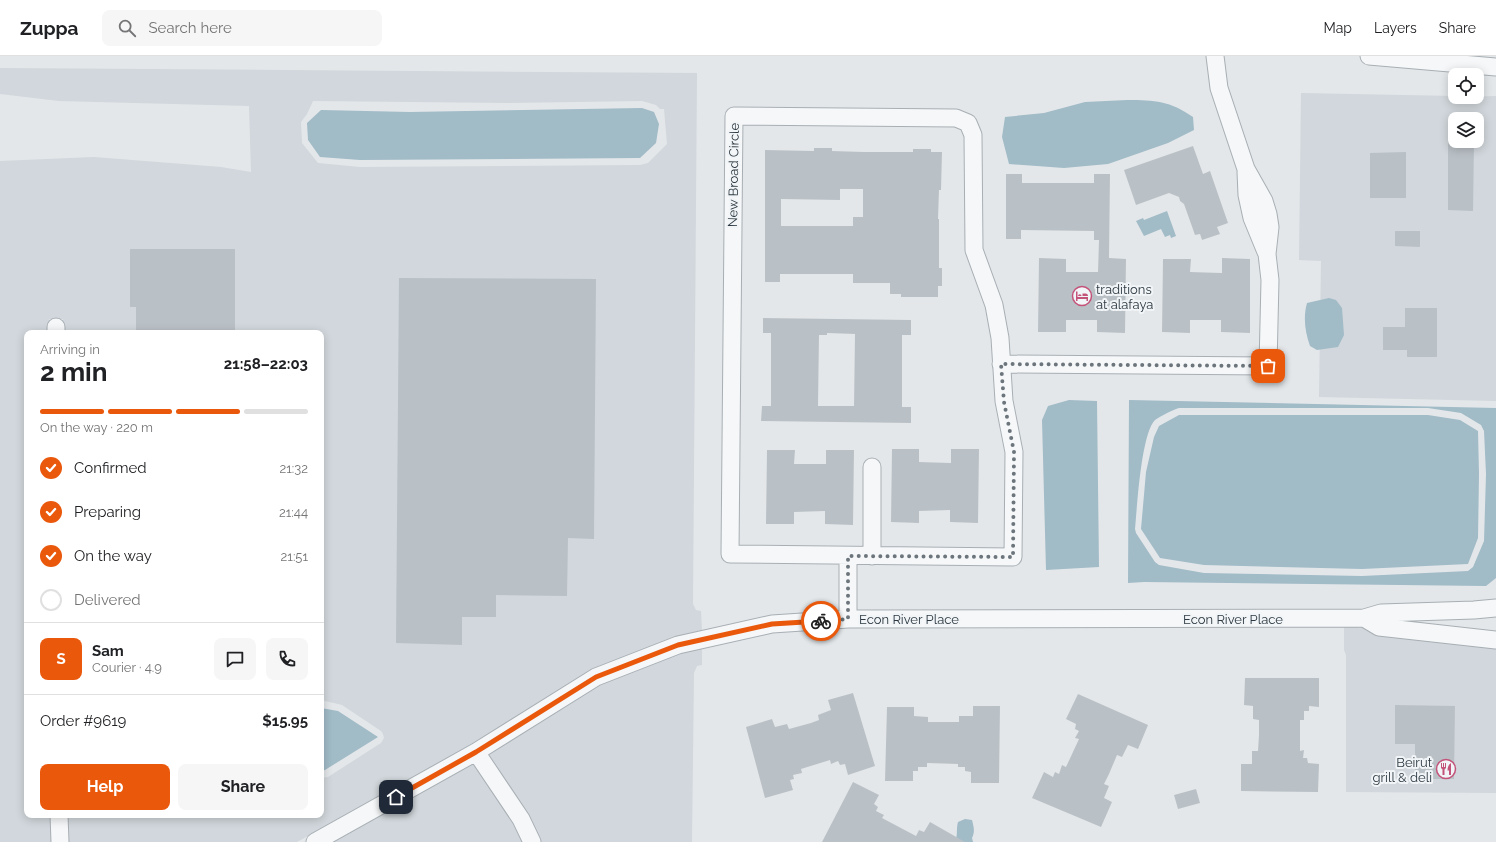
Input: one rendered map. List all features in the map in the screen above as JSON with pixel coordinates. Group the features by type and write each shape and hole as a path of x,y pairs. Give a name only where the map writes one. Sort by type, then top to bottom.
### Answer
{"street":[{"path":"1001,364 1268,366 1270,280 1267,254 1270,227 1268,214 1264,201 1246,169 1219,88 1215,56"},
{"path":"1369,56 1496,67"},
{"name":"New Broad Circle","path":"734,116 956,118 968,123 973,135 974,250 994,306 1000,338 1004,402 1014,452 1013,557 848,556 730,554 734,116"},
{"path":"872,467 872,556"},
{"path":"848,556 848,619"},
{"name":"Econ River Place","path":"315,842 476,752 596,677 678,645 772,624 848,619 1364,618 1381,613 1496,608"},
{"name":"Econ River Place","path":"1364,618 1379,627 1496,640"},
{"path":"476,752 521,819 532,842"},
{"path":"59,818 60,842"}],"shaded area":[{"path":"0,68 697,73 693,604 696,610 701,611 702,631 478,740 472,745 297,842 67,842 66,818 324,818 324,778 328,777 381,743 384,738 381,731 342,705 324,701 324,330 63,330 63,319 49,319 49,330 24,330 24,818 52,818 53,842 0,842 0,161 94,157 221,167 251,172 249,106 59,101 0,94","holes":["313,101 509,103 642,101 656,105 660,109 664,109 667,144 648,163 640,165 360,167 318,163 302,143 301,122 307,114"]},
{"path":"1301,93 1448,96 1448,104 1484,104 1484,96 1496,96 1496,401 1319,397 1321,261 1299,260"},
{"path":"1344,627 1363,627 1496,649 1496,793 1346,792 1346,655 1344,650"},
{"path":"702,648 702,665 697,666 694,673 692,842 541,842 528,815 487,755 599,685 680,653"},
{"path":"474,762 515,824 524,842 331,842"}],"water":[{"path":"1127,100 1162,102 1177,108 1193,117 1194,130 1168,143 1108,164 1064,168 1009,164 1002,137 1005,117 1044,113 1085,102"},
{"path":"642,108 654,112 659,124 656,143 640,158 360,160 320,157 308,140 307,123 321,110 410,112"},
{"path":"1167,211 1176,236 1171,238 1170,235 1165,237 1161,229 1144,236 1136,221 1143,218 1144,220"},
{"path":"1329,298 1336,300 1342,308 1344,335 1338,347 1317,350 1310,346 1308,341 1305,324 1307,303"},
{"path":"1069,400 1097,401 1099,567 1046,570 1042,420 1048,406"},
{"path":"1129,400 1496,408 1496,578 1486,586 1128,583","holes":["1179,408 1428,408 1461,413 1481,425 1484,431 1486,474 1484,541 1473,567 1468,571 1362,576 1204,573 1159,565 1155,562 1136,533 1135,529 1140,472 1146,440 1150,428 1155,420 1174,410"]},
{"path":"1179,415 1428,415 1460,420 1478,431 1478,538 1468,564 1362,569 1204,565 1160,558 1141,529 1146,472 1154,437 1159,426"},
{"path":"324,709 338,711 378,737 325,770"},
{"path":"965,819 972,820 974,829 972,838 973,842 955,842 958,822"}],"building":[{"path":"1193,146 1203,174 1210,171 1228,223 1217,227 1220,234 1202,240 1200,234 1195,235 1184,204 1180,201 1179,197 1169,193 1136,205 1124,170"},
{"path":"814,148 832,148 832,151 913,152 913,149 931,149 931,152 942,152 941,190 939,190 938,219 939,268 942,268 942,286 938,286 938,297 901,297 901,294 890,294 890,283 853,283 853,274 780,274 780,282 765,282 765,150 814,151","holes":["840,189 863,189 863,217 853,217 853,226 781,226 781,199 840,200"]},
{"path":"1448,148 1474,148 1473,211 1448,210"},
{"path":"1406,152 1406,198 1370,198 1370,153"},
{"path":"1006,174 1022,174 1022,183 1094,183 1094,174 1110,174 1109,258 1126,259 1125,333 1097,332 1097,320 1066,320 1066,332 1038,332 1039,258 1066,259 1066,272 1098,272 1099,240 1094,240 1094,231 1021,230 1021,239 1006,239"},
{"path":"1395,231 1420,231 1420,247 1395,246"},
{"path":"130,249 235,249 235,330 136,330 136,307 130,307"},
{"path":"1222,258 1250,259 1250,333 1221,332 1221,320 1190,320 1190,333 1162,332 1163,259 1191,259 1190,272 1222,273"},
{"path":"399,278 596,279 594,539 568,538 567,596 496,595 496,617 462,617 462,645 396,643"},
{"path":"1405,308 1437,308 1437,357 1407,357 1407,350 1383,350 1383,327 1405,327"},
{"path":"763,318 911,320 911,335 902,335 902,407 911,407 911,423 761,421 762,406 771,406 771,333 763,333","holes":["827,333 855,334 854,406 818,406 819,335 827,335"]},
{"path":"892,449 919,449 919,462 951,463 951,449 979,449 978,523 950,522 950,510 919,511 919,523 891,522"},
{"path":"767,450 795,450 794,464 826,464 826,450 854,450 853,525 825,524 825,511 794,512 794,524 766,524"},
{"path":"1245,678 1319,678 1319,707 1309,706 1309,711 1304,711 1304,720 1300,720 1300,751 1304,750 1303,758 1307,758 1308,763 1319,764 1318,792 1241,791 1241,764 1252,764 1252,751 1258,751 1259,735 1259,720 1253,719 1253,706 1244,705"},
{"path":"853,693 875,766 848,775 845,764 840,765 838,761 831,764 830,760 801,769 802,773 793,775 794,779 790,780 793,790 765,798 746,727 772,719 775,727 787,724 789,729 811,723 819,720 818,715 831,710 828,700"},
{"path":"1078,694 1148,725 1138,749 1128,745 1122,757 1117,755 1104,784 1109,786 1104,798 1112,802 1101,827 1032,798 1044,772 1053,777 1055,772 1059,774 1062,765 1066,767 1079,739 1075,738 1079,731 1075,729 1076,724 1066,719"},
{"path":"1395,705 1455,706 1454,779 1415,779 1415,744 1395,744"},
{"path":"973,706 1000,706 999,783 971,783 971,772 965,771 965,767 958,767 958,764 927,763 927,767 918,767 918,771 913,771 913,781 885,781 887,707 914,707 914,716 928,717 928,722 959,722 959,716 973,716"},
{"path":"853,782 879,795 874,804 878,807 876,811 884,815 882,818 916,836 919,830 924,832 930,822 965,842 822,842"},
{"path":"1196,789 1200,803 1178,809 1174,795"}],"way so far":[{"path":"821,621 848,619 848,556 1013,557 1014,452 1004,402 1001,364 1268,366"}],"place":[{"name":"traditions at alafaya","path":"1082,296"},
{"name":"Beirut grill & deli","path":"1446,769"}],"route":[{"path":"396,797 476,752 596,677 678,645 772,624 821,621"}]}
